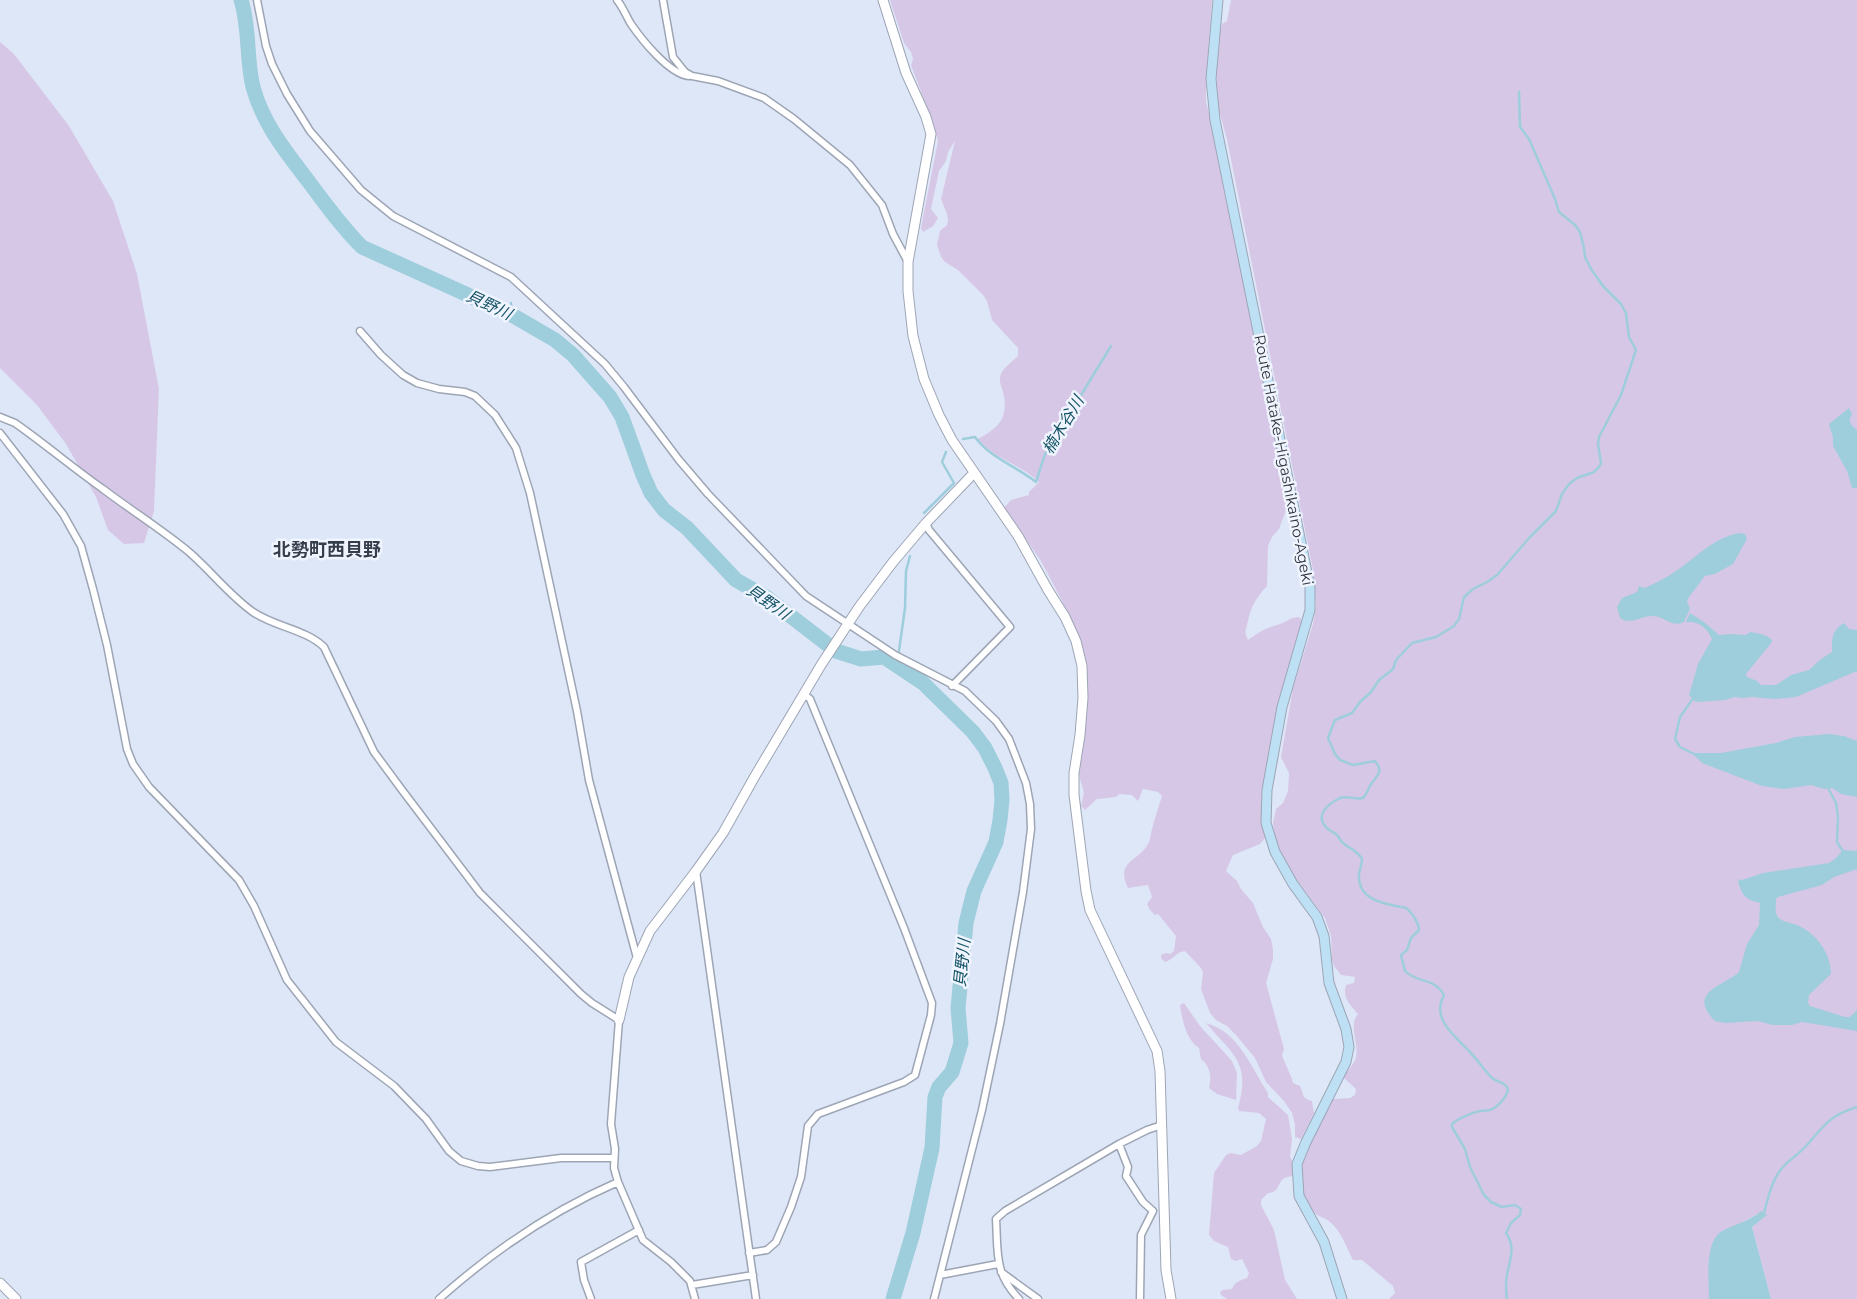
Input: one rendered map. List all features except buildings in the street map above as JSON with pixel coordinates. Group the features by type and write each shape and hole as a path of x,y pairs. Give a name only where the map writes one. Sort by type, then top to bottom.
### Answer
{"main road":[{"name":"Route Hatake-Higashikaino-Ageki","path":"1218,0 1211,79 1216,120 1310,587 1310,610 1280,717 1267,790 1266,823 1275,852 1293,884 1317,917 1321,926 1324,936 1329,983 1348,1038 1349,1046 1346,1062 1297,1164 1299,1196 1324,1242 1342,1299"}],"street":[{"path":"257,0 266,46 272,64 287,94 316,137 361,190 393,216 505,274 527,291 610,371 678,460 718,506 806,596 895,655 965,691 996,721 1008,739 1026,783 1030,804 1031,829 1023,892 1000,1024 982,1110 934,1299"},
{"path":"617,0 631,24 653,51 681,74 724,83 764,98 794,119 850,165 882,205 893,234 908,262"},
{"path":"663,0 673,57 685,72 692,76"},
{"path":"883,0 906,73 926,117 931,134 908,262 909,299 918,361 938,415 952,440 1018,536 1048,590 1066,617 1076,641 1082,666 1083,698 1074,773 1074,795 1086,891 1090,910 1157,1051 1160,1071 1166,1270 1171,1299"},
{"path":"360,331 381,355 410,379 439,390 464,392 475,396 495,415 516,448 530,493 577,711 589,780 637,958"},
{"path":"0,417 15,423 103,490 155,524 190,553 254,612 278,625 301,633 324,647 374,752 480,893 581,994 619,1020"},
{"path":"0,433 63,514 80,546 100,617 127,749 133,764 149,787 239,880 254,906 287,980 336,1042 394,1086 426,1119 448,1150 465,1163 490,1167 562,1158 614,1158"},
{"path":"695,1299 690,1281 671,1262 643,1240 618,1182 611,1124 619,1020 624,997 637,958 650,931 723,833 821,665 848,625 892,562 926,522 974,473"},
{"path":"926,522 929,530 1010,627 952,686"},
{"path":"749,1253 767,1250 776,1242 801,1177 808,1126 818,1114 904,1082 915,1075 931,1015 932,1003 904,928 810,699 804,694"},
{"path":"696,871 756,1299"},
{"path":"1019,1299 1008,1288 999,1267 996,1219 1005,1211 1119,1144 1162,1125"},
{"path":"1119,1144 1128,1167 1126,1176 1130,1184 1143,1202 1153,1211 1141,1235 1140,1299"},
{"path":"439,1299 471,1270 526,1230 575,1202 618,1182"},
{"path":"591,1299 584,1280 581,1262 639,1230"},
{"path":"940,1275 999,1267 1038,1299"},
{"path":"692,1285 753,1275"},
{"path":"0,1283 16,1299"}],"shaded area":[{"path":"890,0 1212,0 1206,102 1218,147 1289,502 1279,529 1272,537 1268,546 1267,586 1252,606 1246,635 1248,640 1263,630 1296,617 1301,619 1302,624 1273,735 1263,783 1261,817 1265,838 1260,844 1233,855 1226,871 1237,881 1253,903 1263,927 1271,939 1273,959 1266,983 1284,1049 1282,1055 1293,1083 1300,1086 1304,1097 1312,1101 1314,1113 1301,1139 1295,1137 1295,1124 1292,1113 1284,1101 1266,1082 1255,1058 1227,1026 1216,1020 1210,1013 1201,989 1203,972 1201,968 1185,951 1165,962 1161,958 1161,955 1170,954 1174,951 1176,936 1158,914 1155,915 1150,910 1147,904 1152,897 1148,885 1128,888 1124,872 1129,863 1149,843 1162,796 1158,792 1143,789 1138,801 1132,795 1120,794 1116,797 1097,799 1085,810 1081,806 1084,793 1079,775 1088,700 1087,668 1080,639 1041,561 1004,508 1011,500 1029,495 1029,492 1039,482 1024,470 991,452 978,439 996,427 1003,417 1005,404 1000,377 1005,368 1018,356 1018,348 992,320 987,301 983,295 958,270 945,262 937,245 940,231 947,225 948,221 941,199 955,141 939,171 931,209 938,218 933,226 923,232 921,228 938,141 911,65 913,59 911,52 904,43"},
{"path":"1231,0 1857,0 1857,1299 1771,1299 1752,1227 1766,1215 1761,1212 1738,1225 1724,1230 1709,1266 1709,1299 1389,1299 1395,1293 1393,1286 1362,1260 1353,1260 1337,1229 1329,1221 1315,1213 1305,1197 1301,1182 1302,1168 1311,1140 1333,1099 1350,1098 1355,1095 1356,1089 1344,1078 1356,1057 1354,1024 1358,1014 1347,1001 1345,994 1346,985 1354,983 1355,977 1341,975 1334,966 1331,936 1325,918 1283,858 1275,836 1273,823 1276,809 1283,803 1288,791 1289,773 1281,757 1293,688 1313,624 1316,606 1313,570 1227,139 1216,100 1217,50 1222,24 1227,21"},
{"path":"0,42 14,54 69,126 113,201 137,274 159,389 154,511 144,543 124,544 108,530 96,497 66,444 37,405 0,368"},
{"path":"1184,1003 1200,1026 1232,1061 1237,1073 1236,1100 1217,1094 1209,1088 1210,1076 1208,1068 1201,1059 1199,1048 1191,1040 1183,1023 1180,1005"},
{"path":"1206,1023 1228,1034 1236,1042 1268,1093 1268,1097 1288,1115 1292,1139 1290,1157 1293,1162 1292,1176 1284,1178 1276,1190 1268,1193 1261,1200 1261,1205 1274,1230 1285,1280 1297,1299 1227,1299 1220,1292 1232,1289 1236,1283 1247,1278 1249,1273 1242,1259 1236,1261 1231,1259 1228,1247 1214,1241 1209,1235 1214,1173 1226,1155 1231,1153 1241,1155 1257,1146 1261,1141 1266,1119 1259,1113 1239,1111 1242,1080 1241,1069 1231,1052"}],"water":[{"path":"1849,408 1852,414 1850,423 1857,430 1857,488 1852,488 1847,471 1833,446 1829,424"},
{"path":"1739,533 1745,534 1747,539 1733,564 1715,574 1705,576 1687,601 1690,609 1684,622 1676,624 1654,616 1632,621 1620,618 1617,607 1622,598 1637,592 1639,586 1645,588 1668,576 1721,539"},
{"path":"1690,613 1719,635 1746,635 1750,632 1764,635 1772,640 1746,674 1747,677 1761,685 1776,685 1791,675 1809,670 1832,652 1834,632 1844,623 1849,629 1857,630 1857,671 1796,697 1774,699 1734,697 1726,700 1696,702 1689,695 1698,664 1712,639 1708,632 1699,624 1686,622"},
{"path":"1829,734 1844,736 1857,741 1857,797 1841,794 1832,788 1824,789 1811,785 1784,789 1762,786 1702,763 1694,755 1696,753 1721,753 1776,743 1795,737"},
{"path":"1843,850 1857,851 1857,869 1834,877 1822,885 1778,897 1776,899 1776,914 1781,919 1797,925 1816,938 1828,959 1831,974 1809,995 1808,1003 1810,1006 1845,1017 1850,1017 1857,1010 1857,1031 1802,1022 1792,1025 1772,1025 1758,1021 1725,1023 1715,1021 1707,1011 1704,1003 1706,996 1710,991 1739,972 1747,944 1759,925 1760,903 1745,896 1738,882 1740,879 1763,873 1829,863"},
{"path":"1761,1211 1767,1215 1752,1227 1771,1299 1709,1299 1708,1272 1710,1252 1716,1236"}],"waterway":[{"name":"貝野川","path":"241,0 246,21 249,66 253,87 263,113 276,137 292,160 334,216 362,247 512,315 555,340 573,355 610,397 622,417 651,493 664,510 687,528 736,580 766,597 836,651 861,659 884,657 923,683 973,732 985,748 1001,783 1000,820 996,842 974,891 966,923 958,1008 961,1043 952,1072 939,1087 935,1097 932,1148 913,1233 893,1299"},
{"path":"1507,1299 1506,1281 1512,1248 1506,1233 1511,1223 1520,1215 1521,1209 1515,1205 1502,1207 1491,1202 1484,1195 1470,1167 1465,1149 1452,1124 1479,1111 1493,1109 1504,1098 1508,1089 1505,1085 1492,1078 1446,1026 1440,1012 1444,995 1440,989 1435,985 1409,975 1405,971 1401,955 1407,950 1411,938 1419,930 1413,915 1406,908 1376,901 1365,893 1359,879 1362,859 1328,829 1322,820 1322,815 1327,807 1340,798 1363,798 1379,771 1375,761 1353,765 1340,760 1335,754 1328,738 1335,720 1352,713 1379,680 1393,669 1396,660 1412,643 1436,637 1454,626 1459,619 1464,597 1473,589 1497,575 1556,511 1562,494 1569,484 1577,478 1594,472 1599,467 1601,463 1598,444 1599,437 1621,395 1636,350 1629,337 1626,313 1621,304 1603,286 1591,269 1585,257 1580,232 1575,225 1559,212 1529,139 1520,127 1519,92"},
{"path":"511,303 512,315"},
{"name":"楠木谷川","path":"963,439 975,437 988,451 1036,482 1045,454 1111,346"},
{"name":"楠木谷川","path":"924,513 954,483 942,462 946,452"},
{"name":"楠木谷川","path":"897,665 905,608 906,571 910,556"},
{"path":"1694,697 1680,717 1675,739 1680,747 1696,755"},
{"path":"1827,786 1836,803 1838,817 1837,842 1844,853"},
{"path":"1761,1215 1764,1213 1773,1183 1783,1167 1828,1122 1839,1114 1857,1107"}],"district":[{"name":"北勢町西貝野","path":"327,550"}]}
